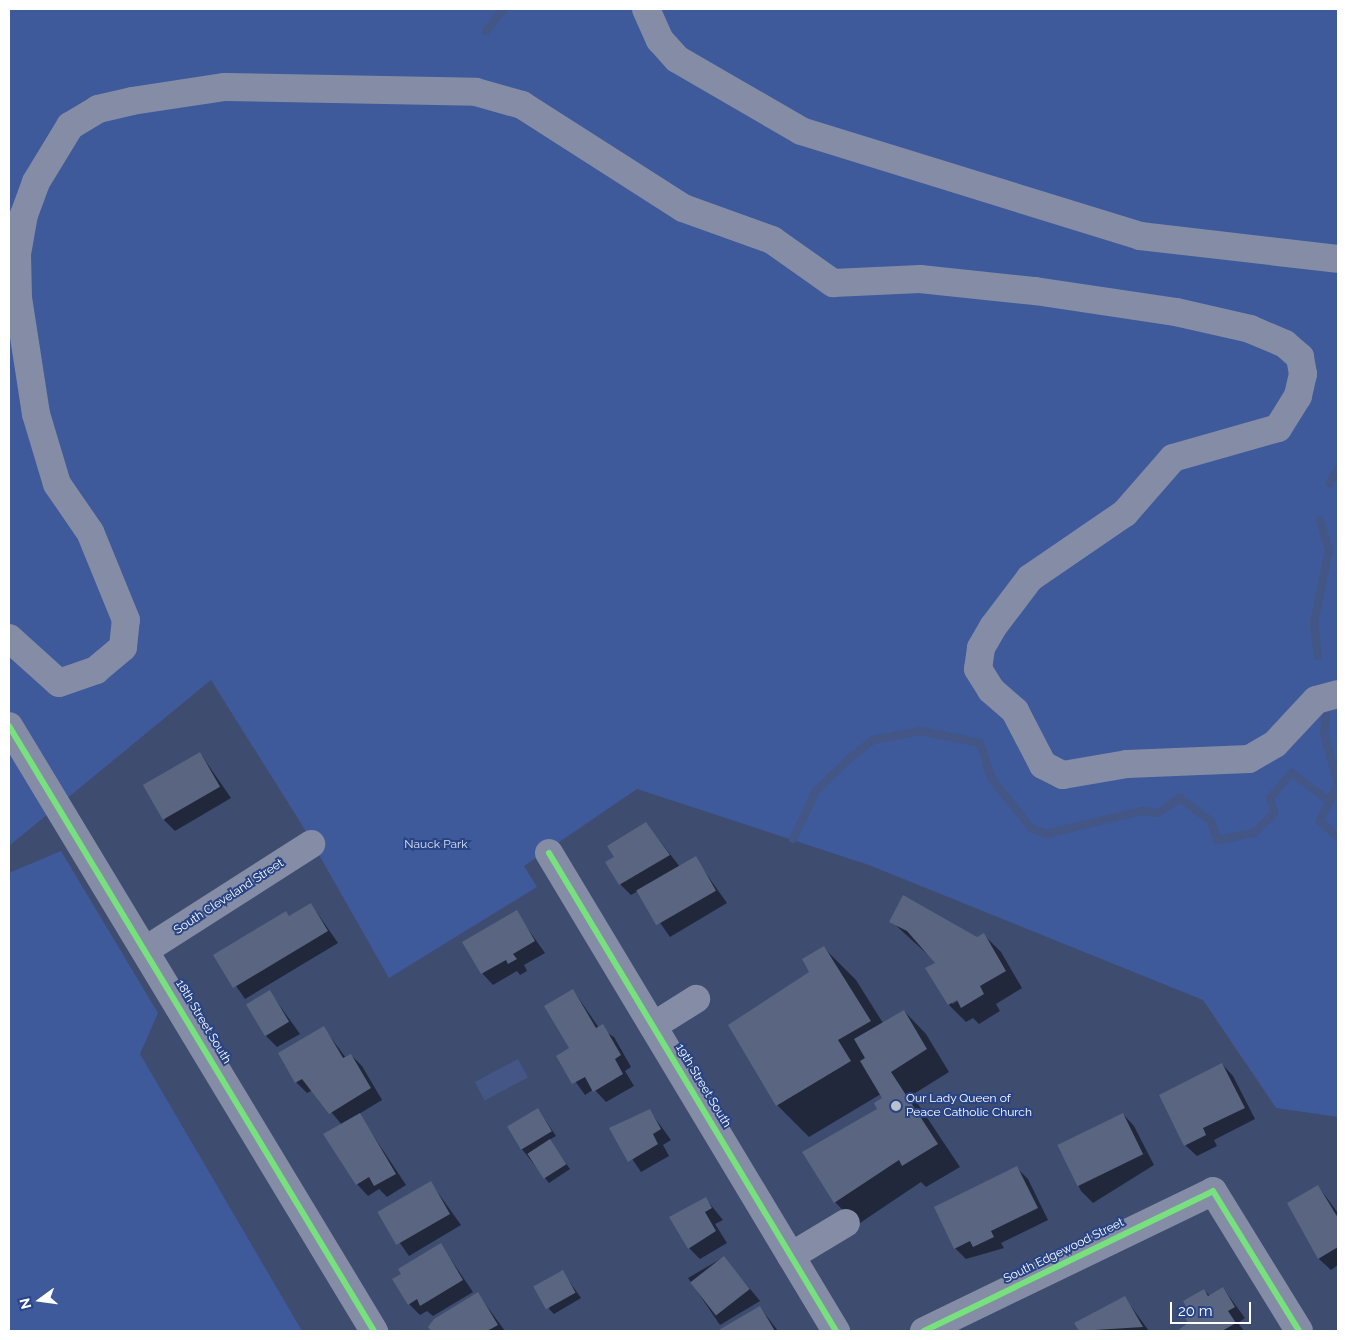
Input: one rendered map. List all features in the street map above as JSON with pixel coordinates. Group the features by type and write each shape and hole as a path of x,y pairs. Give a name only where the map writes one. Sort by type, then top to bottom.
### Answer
{"street":[{"path":"646,9 660,40 677,59 801,131 1140,236 1338,259"},
{"path":"9,638 58,683 96,670 124,647 126,620 90,532 57,484 39,423 18,298 17,254 24,215 36,182 70,126 98,109 132,101 225,88 476,92 522,105 683,208 772,240 833,283 920,279 1044,292 1176,312 1250,329 1285,344 1300,357 1303,374 1298,396 1278,428 1173,458 1126,513 1030,578 985,641 978,669 991,690 1015,711 1043,765 1063,775 1127,764 1249,759 1275,744 1316,700 1338,694"},
{"name":"18th Street South","path":"9,726 147,949 374,1331"},
{"name":"South Cleveland Street","path":"147,949 311,844"},
{"name":"19th Street South","path":"549,854 836,1331"},
{"path":"654,1026 696,999"},
{"name":"South Edgewood Street","path":"924,1331 1213,1191 1298,1331"},
{"path":"791,1256 846,1223"}],"green space":[{"name":"Nauck Park","path":"9,9 1338,9 1338,1117 1276,1108 1203,1000 869,865 637,789 524,866 537,887 389,978 302,825 211,680 9,846"},
{"path":"61,851 158,1013 140,1054 302,1331 9,1331 9,873"}],"shaded area":[{"path":"518,1059 528,1078 485,1101 475,1082"}],"building":[{"path":"200,752 220,787 163,820 143,785"},
{"path":"646,822 670,855 619,885 605,862 614,857 607,846"},
{"path":"696,856 716,891 656,925 636,890"},
{"path":"903,895 977,937 984,933 1006,971 980,986 984,994 961,1008 957,1000 948,1005 925,968 935,963 907,931 889,922"},
{"path":"311,903 328,931 233,988 213,955 286,911 289,916"},
{"path":"517,910 535,941 513,954 517,959 508,964 506,960 481,974 462,942"},
{"path":"824,946 871,1021 838,1040 851,1061 776,1106 728,1025 809,972 802,959"},
{"path":"573,989 596,1028 603,1024 621,1055 615,1059 623,1074 593,1092 585,1077 572,1084 556,1056 569,1048 544,1006"},
{"path":"270,990 289,1022 265,1036 246,1004"},
{"name":"Our Lady Queen of Peace Catholic Church","path":"904,1010 927,1049 891,1072 938,1144 902,1166 899,1160 834,1203 802,1152 877,1109 874,1103 882,1098 860,1061 865,1058 854,1039"},
{"path":"324,1026 343,1058 351,1054 371,1088 329,1114 302,1079 295,1083 278,1053"},
{"path":"1222,1063 1245,1108 1203,1128 1206,1135 1184,1146 1159,1095"},
{"path":"538,1108 552,1131 521,1150 507,1127"},
{"path":"650,1109 661,1129 653,1134 658,1144 628,1162 609,1128"},
{"path":"360,1113 396,1174 374,1186 369,1177 356,1185 323,1134"},
{"path":"1123,1113 1143,1154 1078,1186 1057,1145"},
{"path":"550,1139 566,1164 544,1179 527,1154"},
{"path":"1017,1166 1038,1208 991,1231 994,1237 973,1247 970,1241 954,1249 934,1207"},
{"path":"431,1181 450,1214 396,1245 377,1212"},
{"path":"1318,1185 1338,1218 1338,1247 1318,1259 1287,1203"},
{"path":"706,1197 712,1208 705,1212 716,1231 688,1249 669,1217"},
{"path":"441,1243 463,1280 420,1306 417,1299 408,1305 392,1279 401,1274 398,1269"},
{"path":"724,1256 750,1289 716,1316 690,1282"},
{"path":"563,1270 576,1293 546,1309 533,1286"},
{"path":"1223,1287 1235,1307 1228,1311 1236,1323 1222,1331 1177,1331 1188,1323 1181,1311 1187,1308 1183,1301 1204,1289 1208,1296"},
{"path":"478,1292 498,1325 487,1331 431,1331 428,1327 434,1319"},
{"path":"1125,1296 1143,1327 1079,1331 1074,1323"},
{"path":"760,1306 775,1331 717,1331"}],"waterway":[{"path":"486,31 504,9"},
{"path":"1330,483 1338,469"},
{"path":"1318,656 1314,623 1329,550 1320,520"},
{"path":"1326,714 1324,733 1338,784"},
{"path":"793,839 816,791 852,756 873,740 921,731 980,743 992,779 1031,828 1046,834 1142,811 1158,813 1180,798 1211,821 1217,840 1254,833 1274,813 1270,798 1292,773 1330,802"},
{"path":"1338,784 1320,821 1338,837"}],"cycle path":[{"path":"9,726 374,1331"},
{"path":"549,853 836,1331"},
{"path":"924,1331 1213,1191 1299,1331"}],"place":[{"name":"Our Lady Queen of Peace Catholic Church","path":"896,1106"}]}
